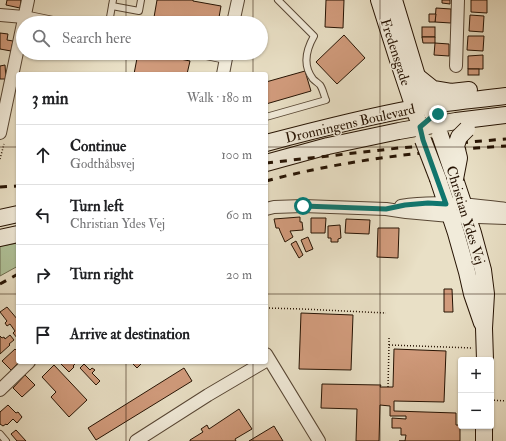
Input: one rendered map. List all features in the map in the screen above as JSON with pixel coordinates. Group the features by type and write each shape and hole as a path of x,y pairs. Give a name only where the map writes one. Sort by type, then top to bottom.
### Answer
{"main road":[{"name":"Fredensgade","path":"379,0 401,71 427,122"},
{"name":"Fredensgade","path":"394,0 417,76 427,122"},
{"path":"417,76 433,89 451,92 506,87"},
{"name":"Dronningens Boulevard","path":"427,122 452,102 506,96"},
{"path":"427,122 453,110 506,103"},
{"name":"Dronningens Boulevard","path":"268,142 322,128 396,122 456,121 506,115"},
{"name":"Dronningens Boulevard","path":"268,162 328,146 396,122"},
{"name":"Christian Ydes Vej","path":"427,122 455,179 466,210 483,270 486,294 484,328 485,354"},
{"name":"Christian Ydes Vej","path":"427,122 438,179 465,266 472,294 484,328"},
{"path":"455,179 459,158 456,146 459,137 467,129 506,123"},
{"path":"0,218 16,214"},
{"path":"0,238 16,234"},
{"path":"484,429 484,441"}],"street":[{"path":"24,16 28,0"},
{"path":"235,16 238,0"},
{"path":"456,66 458,0"},
{"path":"0,16 16,17"},
{"path":"2,136 5,87 16,46"},
{"path":"223,72 226,60"},
{"path":"268,208 303,206 386,209 405,205 428,203 448,210 506,209"},
{"path":"466,210 506,218"},
{"path":"268,362 319,441"},
{"path":"0,390 27,364"},
{"path":"136,441 258,364"}],"lane":[{"path":"109,16 112,3 139,11 141,0"},
{"path":"268,115 326,100 321,86 312,78 307,68 306,57 308,46 314,36 278,0"},
{"path":"0,434 6,441"}],"path":[{"path":"0,160 2,136"},
{"path":"268,308 386,313"},
{"path":"388,387 390,336"},
{"path":"389,345 485,354"},
{"path":"494,400 506,401"}],"green space":[{"path":"16,243 16,267 0,276 0,246"}],"building":[{"path":"7,0 21,0 20,8 6,5"},
{"path":"157,0 193,0 221,6 219,16 154,16"},
{"path":"326,0 344,0 343,28 325,27"},
{"path":"442,0 450,0 450,4 442,3"},
{"path":"471,0 487,0 487,13 471,12"},
{"path":"436,8 451,9 451,23 435,22"},
{"path":"429,14 436,14 435,22 429,22"},
{"path":"470,15 484,16 483,32 469,31"},
{"path":"422,27 435,27 435,37 422,37"},
{"path":"0,33 8,34 7,40 13,41 11,51 0,49"},
{"path":"344,35 365,58 337,84 316,62"},
{"path":"468,36 484,36 483,51 467,50"},
{"path":"422,37 435,37 435,43 423,43"},
{"path":"435,43 449,44 449,56 434,55"},
{"path":"483,55 483,69 468,69 468,56"},
{"path":"137,60 190,61 187,72 134,72"},
{"path":"5,65 6,79 0,79 0,66"},
{"path":"468,69 479,69 479,75 468,75"},
{"path":"305,71 311,91 268,103 268,81"},
{"path":"300,217 303,230 290,231 293,237 285,242 279,228 276,228 274,219"},
{"path":"311,218 326,218 325,233 311,233"},
{"path":"346,219 370,220 369,234 345,233"},
{"path":"340,225 341,238 338,239 338,242 331,242 331,238 328,238 328,226"},
{"path":"378,228 399,228 398,258 377,257"},
{"path":"308,237 313,249 306,252 301,240"},
{"path":"296,241 303,255 299,258 291,244"},
{"path":"444,289 452,289 453,312 444,312"},
{"path":"7,307 16,318 16,337 13,333 15,331 10,324 7,326 5,323 7,321 0,312"},
{"path":"301,313 353,315 351,370 299,369"},
{"path":"10,335 14,340 0,354 0,336 2,338 4,337 5,339"},
{"path":"15,349 16,350 17,364 11,370 2,361"},
{"path":"394,349 446,351 444,402 394,401 394,411 456,413 456,425 458,425 458,429 460,429 460,441 405,441 406,435 401,435 401,428 392,428 392,418 406,419 406,416 390,416 390,406 380,405 379,441 356,441 357,409 321,408 322,384 381,385 380,387 393,387"},
{"path":"61,364 75,364 69,372"},
{"path":"84,364 90,370 92,368 95,370 92,373 100,381 96,385 80,368"},
{"path":"133,364 141,364 137,368"},
{"path":"54,365 87,400 69,417 51,397 56,392 42,377"},
{"path":"184,368 192,381 96,440 88,428"},
{"path":"25,375 35,385 22,397 13,388"},
{"path":"8,405 22,417 17,423 13,419 7,425 6,424 3,426 0,424 0,412"},
{"path":"239,409 252,429 235,439 236,441 190,441 203,432 201,429 207,425 209,429"},
{"path":"274,426 283,441 249,441"},
{"path":"16,430 26,441 17,441 11,434"}],"railway":[{"path":"268,163 399,148 506,139"},
{"path":"268,181 325,167 355,162 415,154 506,146"},
{"path":"0,187 16,186"},
{"path":"0,284 16,275"}],"route":[{"path":"303,206 386,209 405,205 428,203 446,204 423,140 420,127 434,115 438,114"}]}
